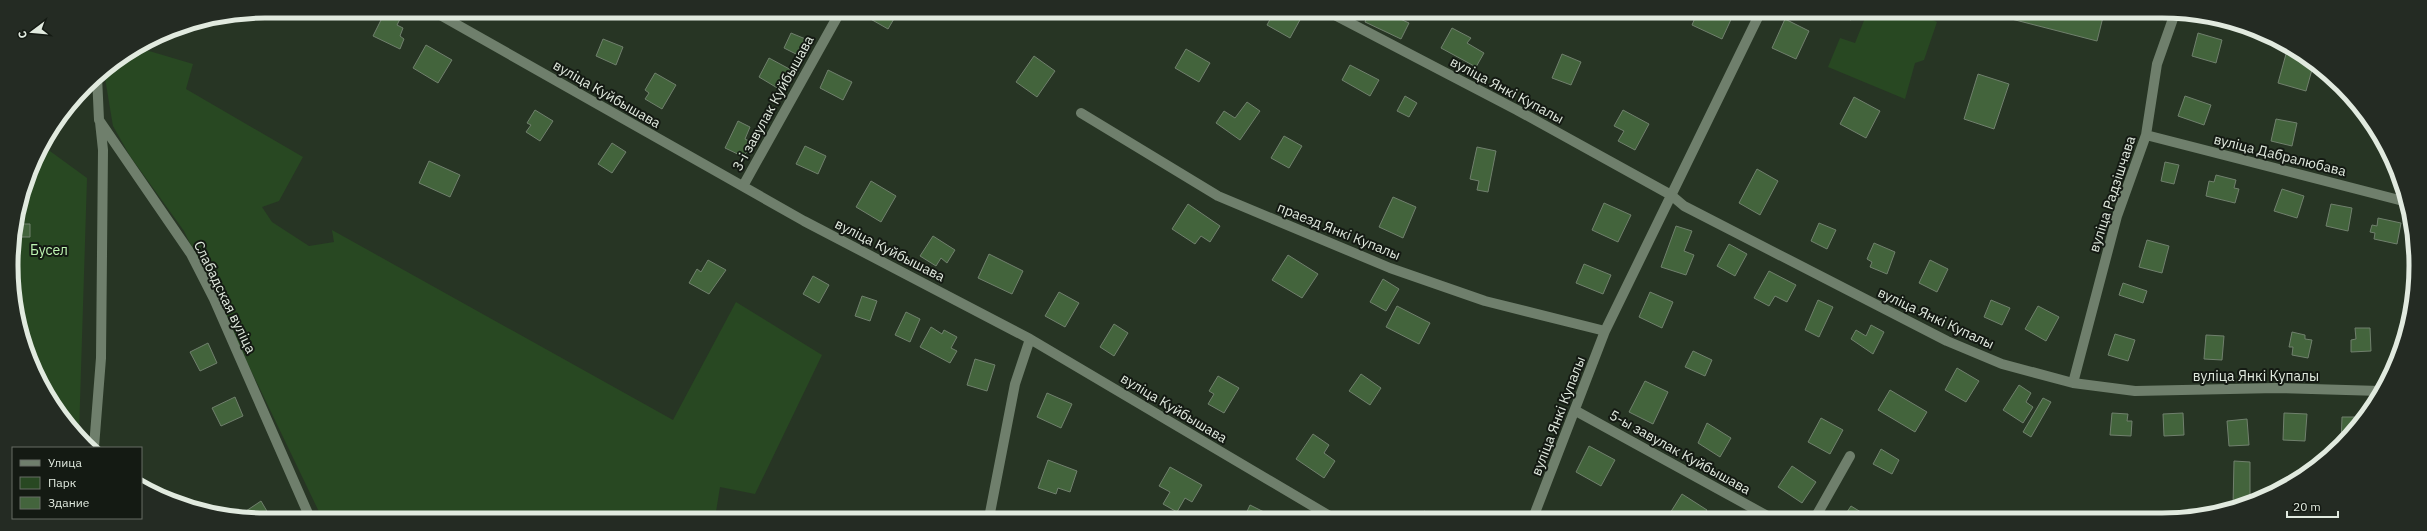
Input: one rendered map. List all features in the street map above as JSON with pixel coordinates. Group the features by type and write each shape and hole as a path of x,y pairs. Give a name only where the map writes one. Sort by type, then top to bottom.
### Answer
{"street":[{"name":"вуліца Куйбышава","path":"445,18 804,221 1030,339 1321,513"},
{"name":"3-і завулак Куйбышава","path":"743,186 837,18"},
{"name":"вуліца Янкі Купалы","path":"1341,18 1517,110 1671,195 1684,206 1947,341 2002,364 2073,383 2135,391 2277,388 2375,391"},
{"name":"вуліца Янкі Купалы","path":"1534,513 1576,412 1605,331 1758,18"},
{"name":"вуліца Радзішчава","path":"2073,383 2117,216 2146,135 2157,64 2172,19"},
{"path":"94,445 101,358 103,150 97,84"},
{"name":"праезд Янкі Купалы","path":"1082,113 1218,196 1390,268 1485,301 1605,331"},
{"name":"Слабадская вуліца","path":"99,120 191,254 214,299 308,513"},
{"name":"вуліца Дабралюбава","path":"2146,135 2401,200"},
{"path":"990,513 1015,384 1030,339"},
{"name":"5-ы завулак Куйбышава","path":"1576,412 1762,513"},
{"path":"1818,513 1850,456"}],"green space":[{"path":"1865,18 1929,18 1937,22 1924,60 1915,63 1905,99 1828,67 1840,38 1855,43"},
{"path":"145,50 193,64 186,89 303,157 279,201 262,207 272,222 309,246 334,242 332,230 673,420 736,302 822,355 755,494 720,487 716,513 320,513 184,231 130,156 113,126 105,78 115,69"},
{"name":"Бусел","path":"47,149 87,178 79,429 51,389 31,345 26,330 20,298 18,266 20,233 26,201 37,171"}],"building":[{"path":"382,18 400,19 397,25 403,28 400,36 404,39 400,49 373,36"},
{"path":"869,18 894,18 888,29"},
{"path":"1271,18 1301,18 1290,38 1267,25"},
{"path":"1367,18 1398,18 1409,23 1401,39 1365,22"},
{"path":"1695,18 1732,18 1722,39 1692,25"},
{"path":"2007,18 2103,18 2097,41"},
{"path":"1785,19 1809,31 1796,59 1772,48"},
{"path":"1452,28 1471,38 1467,43 1484,53 1476,67 1441,48"},
{"path":"791,33 808,40 800,56 784,48"},
{"path":"2198,33 2222,40 2216,63 2192,56"},
{"path":"603,39 623,47 616,65 596,56"},
{"path":"426,45 452,60 438,83 413,68"},
{"path":"1186,49 1210,63 1199,82 1175,68"},
{"path":"1562,54 1581,62 1571,85 1552,78"},
{"path":"2286,54 2293,56 2312,69 2306,91 2278,83"},
{"path":"1034,56 1055,71 1037,97 1016,82"},
{"path":"769,58 795,72 784,92 759,77"},
{"path":"1350,65 1379,80 1370,96 1342,80"},
{"path":"828,70 852,82 843,100 820,88"},
{"path":"655,73 676,85 662,109 645,99 649,93 645,90"},
{"path":"1978,74 2009,84 1994,129 1964,119"},
{"path":"1405,96 1417,103 1409,117 1397,111"},
{"path":"2185,96 2211,105 2204,125 2178,116"},
{"path":"1854,97 1880,111 1866,138 1840,124"},
{"path":"1247,102 1260,111 1240,140 1216,123 1224,111 1235,118"},
{"path":"535,110 553,121 540,141 526,132 531,125 527,123"},
{"path":"1623,110 1649,124 1635,150 1618,141 1624,131 1614,126"},
{"path":"2276,119 2297,123 2292,146 2271,141"},
{"path":"738,121 750,127 745,139 751,142 744,157 725,148"},
{"path":"1284,136 1302,146 1289,168 1271,158"},
{"path":"612,143 626,152 612,173 598,164"},
{"path":"805,146 826,156 818,174 796,164"},
{"path":"1477,147 1496,151 1488,192 1477,190 1479,181 1470,179"},
{"path":"429,161 460,175 450,197 419,183"},
{"path":"2165,162 2179,165 2174,184 2161,181"},
{"path":"1757,169 1778,181 1760,215 1739,203"},
{"path":"2216,175 2236,180 2234,188 2239,189 2235,203 2206,196 2209,181 2214,182"},
{"path":"871,181 896,196 881,222 856,207"},
{"path":"2282,189 2304,196 2297,218 2274,211"},
{"path":"1393,197 1416,207 1403,238 1379,227"},
{"path":"1604,203 1631,215 1618,242 1592,230"},
{"path":"1188,204 1220,226 1210,242 1201,236 1195,244 1172,229"},
{"path":"2331,204 2352,208 2348,231 2326,226"},
{"path":"2378,218 2401,223 2397,244 2374,239 2375,233 2370,232 2372,225 2377,226"},
{"path":"1819,223 1836,230 1827,249 1811,241"},
{"path":"22,224 30,224 30,237 20,237"},
{"path":"1676,226 1692,231 1684,251 1694,255 1686,275 1661,267"},
{"path":"933,236 955,250 947,263 941,258 936,266 920,256"},
{"path":"2147,240 2169,246 2162,273 2139,267"},
{"path":"1874,243 1895,252 1887,274 1870,267 1872,262 1867,259"},
{"path":"1729,244 1747,254 1735,276 1717,266"},
{"path":"989,254 1023,271 1012,294 978,278"},
{"path":"1288,255 1318,274 1302,298 1272,280"},
{"path":"708,260 726,270 709,294 689,283 697,269 701,272"},
{"path":"1930,260 1948,269 1937,292 1919,283"},
{"path":"1584,264 1611,275 1603,294 1576,283"},
{"path":"1769,271 1796,285 1787,302 1775,296 1769,306 1754,298"},
{"path":"813,276 829,285 819,303 803,294"},
{"path":"1383,279 1399,289 1386,311 1370,302"},
{"path":"2123,283 2147,291 2143,303 2119,295"},
{"path":"1059,292 1079,303 1065,327 1045,316"},
{"path":"1650,292 1673,302 1662,328 1639,317"},
{"path":"862,296 877,301 870,321 855,316"},
{"path":"1818,300 1833,307 1819,337 1805,330"},
{"path":"1991,300 2010,308 2002,325 1984,317"},
{"path":"1397,306 1430,323 1419,344 1386,327"},
{"path":"2038,306 2059,317 2046,341 2025,329"},
{"path":"906,312 920,319 910,342 895,335"},
{"path":"1114,324 1128,333 1114,356 1100,347"},
{"path":"1871,325 1884,332 1873,354 1851,339 1856,330 1866,336"},
{"path":"931,327 942,334 944,330 957,337 951,348 957,351 950,363 920,347"},
{"path":"2355,328 2370,328 2371,351 2351,352 2351,340 2356,339"},
{"path":"2292,332 2305,335 2305,339 2312,340 2308,358 2292,355 2293,347 2289,347"},
{"path":"2115,334 2135,340 2128,361 2108,355"},
{"path":"2206,335 2224,336 2222,360 2204,359"},
{"path":"208,343 217,363 200,371 190,352"},
{"path":"1693,351 1712,360 1705,376 1685,367"},
{"path":"975,359 995,365 987,391 967,385"},
{"path":"1957,368 1979,381 1966,402 1945,390"},
{"path":"1361,374 1381,388 1370,405 1349,391"},
{"path":"1218,376 1239,388 1224,413 1208,404 1214,394 1209,391"},
{"path":"1645,381 1668,392 1653,424 1629,412"},
{"path":"2019,385 2031,393 2026,402 2033,407 2023,423 2003,410"},
{"path":"1890,390 1927,412 1915,432 1878,410"},
{"path":"1047,393 1072,404 1061,428 1037,417"},
{"path":"235,397 243,416 221,426 212,408"},
{"path":"2043,398 2051,402 2031,437 2023,432"},
{"path":"2112,413 2128,414 2127,421 2132,421 2131,436 2110,435"},
{"path":"2183,413 2184,435 2164,436 2163,414"},
{"path":"2284,413 2307,414 2305,441 2283,440"},
{"path":"2342,417 2357,417 2348,429 2341,436"},
{"path":"1821,418 1843,430 1830,454 1808,442"},
{"path":"2247,419 2249,445 2229,446 2227,421"},
{"path":"1707,423 1731,438 1720,457 1698,443"},
{"path":"1313,434 1329,445 1324,453 1335,461 1324,478 1296,459"},
{"path":"1589,446 1615,460 1601,486 1576,472"},
{"path":"1881,449 1899,460 1892,474 1873,464"},
{"path":"1048,460 1077,471 1070,492 1058,488 1056,494 1038,488"},
{"path":"2234,461 2250,462 2250,496 2233,503"},
{"path":"1792,466 1816,482 1802,503 1778,487"},
{"path":"1170,467 1202,485 1192,502 1185,498 1177,512 1163,504 1170,492 1159,486"},
{"path":"1682,494 1707,510 1705,513 1670,513"},
{"path":"261,501 268,513 266,513 245,512"},
{"path":"1250,505 1266,513 1246,513"},
{"path":"1851,506 1862,513 1846,513"}]}
